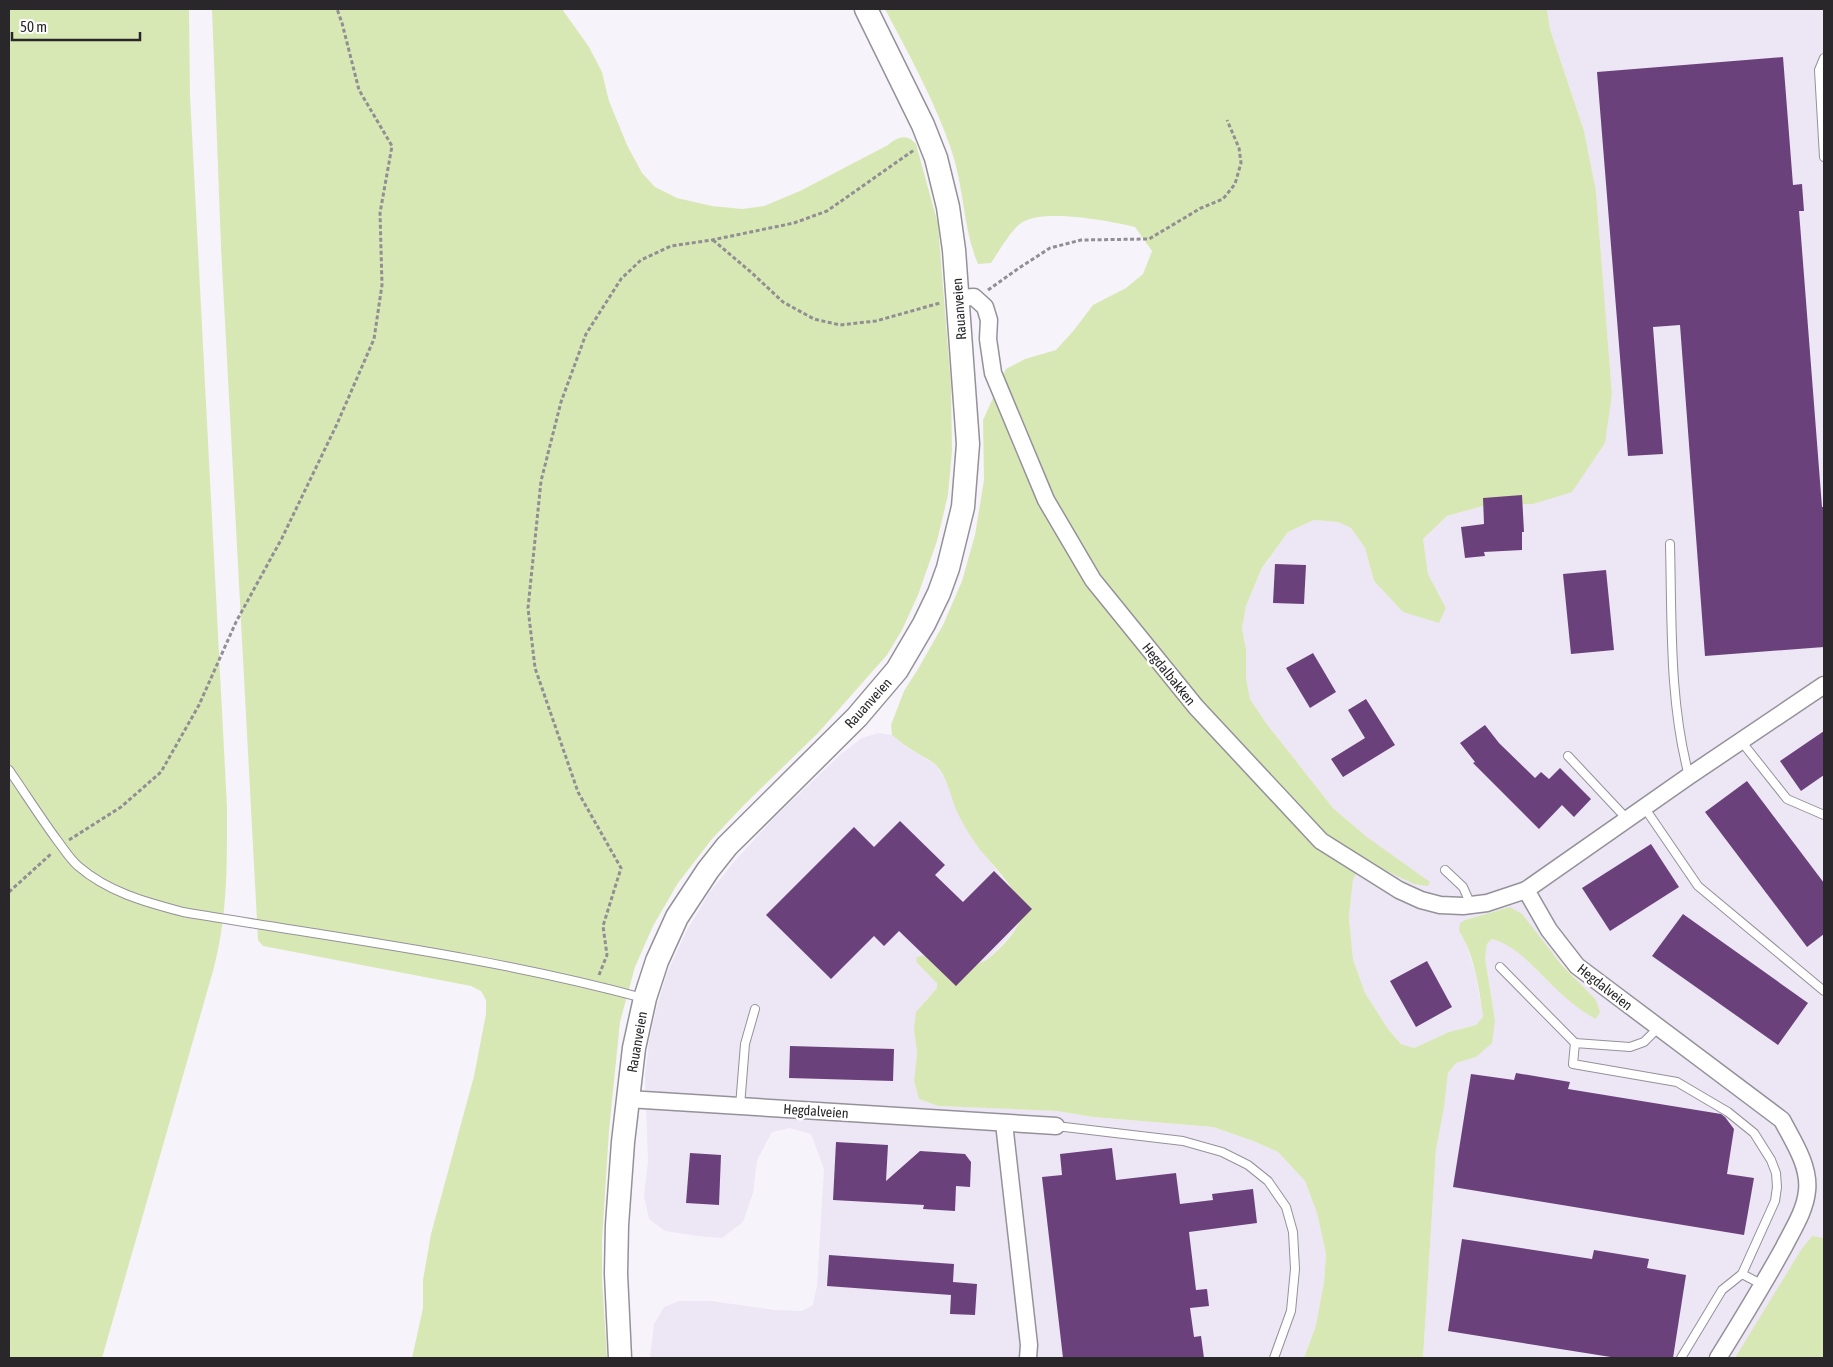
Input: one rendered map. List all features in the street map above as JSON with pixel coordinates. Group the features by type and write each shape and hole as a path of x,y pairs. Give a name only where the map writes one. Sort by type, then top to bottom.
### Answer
{"main road":[{"name":"Rauanveien","path":"620,1358 616,1287 617,1225 622,1142 634,1048 645,998 657,961 682,911 708,870 728,846 857,717 882,688 911,647 939,593 958,531 966,481 968,444 966,297 954,250 948,207 936,158 866,9"}],"street":[{"name":"Hegdalbakken","path":"966,297 984,307 989,320 988,339 993,373 1046,500 1092,580 1196,707 1321,841 1399,890 1440,905 1463,906 1487,903 1526,890"},
{"path":"1526,890 1689,776 1824,685"},
{"name":"Hegdalveien","path":"1526,890 1549,930 1577,966 1782,1120 1796,1146 1805,1169 1807,1190 1800,1218 1763,1285 1718,1358"},
{"name":"Hegdalveien","path":"628,1099 1056,1126"},
{"path":"1004,1123 1029,1344 1028,1358"}],"lane":[{"path":"1824,58 1819,70 1824,157"},
{"path":"1670,544 1675,704 1680,745 1689,776"},
{"path":"1741,741 1787,799 1824,815"},
{"path":"1568,756 1627,819"},
{"path":"9,770 60,845 76,865 95,879 121,893 158,906 219,918 438,954 595,985 645,998"},
{"path":"1644,807 1698,886 1824,991"},
{"path":"1445,870 1463,887 1471,905"},
{"path":"1500,967 1575,1043 1630,1048 1644,1042 1658,1028"},
{"path":"740,1106 745,1044 756,1009"},
{"path":"1575,1043 1573,1064 1677,1082 1728,1112 1754,1133 1771,1160 1776,1173 1775,1201 1742,1274 1722,1290 1681,1358"},
{"path":"1056,1126 1183,1141 1222,1152 1248,1165 1268,1181 1286,1207 1293,1232 1296,1269 1291,1311 1274,1358"},
{"path":"1742,1274 1763,1285"}],"path":[{"path":"9,892 60,845 121,807 161,772 199,705 236,622 282,538 337,424 374,339 382,285 380,213 392,146 359,90 342,23 336,9"},
{"path":"712,240 783,302 814,319 840,325 876,321 966,297 992,288 1018,268 1050,248 1080,240 1149,239 1201,208 1223,199 1235,184 1240,163 1239,148 1227,120"},
{"path":"595,985 607,955 603,926 621,868 578,792 535,668 528,608 541,481 560,402 586,334 622,279 641,260 671,246 712,240 794,223 827,211 928,140"}],"shaded area":[{"path":"1547,9 1824,9 1824,1238 1812,1236 1735,1358 1423,1358 1436,1150 1448,1073 1456,1063 1476,1057 1495,1020 1485,958 1487,944 1492,939 1503,942 1521,954 1551,984 1578,981 1510,907 1465,920 1459,931 1475,971 1483,1017 1476,1025 1449,1032 1414,1048 1401,1044 1388,1029 1365,993 1353,959 1349,917 1353,880 1358,870 1376,866 1391,873 1422,876 1367,837 1333,808 1266,723 1250,699 1246,678 1246,649 1242,629 1246,606 1262,569 1288,532 1314,520 1338,522 1351,528 1365,548 1374,581 1403,612 1446,608 1428,574 1423,539 1447,516 1483,506 1533,504 1612,394 1596,191 1584,131 1550,29"},
{"path":"878,733 892,735 905,746 936,765 947,782 958,813 975,843 1010,887 1020,904 1021,918 1017,928 990,957 978,965 917,963 937,982 937,988 925,1001 914,1030 917,1053 914,1081 919,1099 938,1106 1057,1111 1093,1117 1213,1127 1278,1152 1305,1181 1317,1213 1326,1254 1324,1282 1316,1325 1304,1358 650,1358 654,1324 664,1307 679,1301 711,1301 775,1310 802,1311 813,1305 817,1286 824,1169 811,1134 790,1128 772,1132 757,1160 753,1193 743,1222 722,1238 665,1231 649,1219 644,1196 648,1161 645,1076 649,1042 667,973 686,932 709,893 733,863 776,816 841,754 862,738"}],"green space":[{"path":"9,9 189,9 190,95 227,807 226,890 222,930 213,971 102,1358 9,1358"},
{"path":"212,9 562,9 589,47 602,72 609,101 627,145 642,173 655,187 677,198 712,206 742,209 764,206 800,191 898,138 909,138 916,144 938,224 951,386 952,451 948,495 937,541 918,595 902,630 887,655 818,733 712,839 678,883 653,926 635,967 620,1022 609,1131 602,1240 602,1279 607,1358 412,1358 423,1308 423,1280 431,1234 474,1076 486,1014 486,1000 481,991 471,986 263,946 258,940 221,247"},
{"path":"885,9 1547,9 1550,29 1584,131 1596,191 1612,394 1605,443 1572,492 1533,504 1483,506 1447,516 1423,539 1428,574 1446,608 1439,623 1403,612 1374,581 1365,548 1351,528 1338,522 1314,520 1288,532 1262,568 1246,606 1242,629 1246,649 1246,678 1250,699 1266,723 1333,808 1367,837 1430,882 1428,886 1414,884 1376,866 1358,870 1353,880 1349,917 1353,959 1365,993 1388,1029 1401,1044 1414,1048 1449,1032 1476,1025 1483,1017 1476,972 1469,951 1459,931 1460,923 1510,907 1522,914 1561,964 1596,1000 1600,1012 1596,1019 1578,1007 1524,957 1509,946 1492,939 1487,944 1485,958 1495,1020 1492,1043 1476,1057 1456,1063 1448,1073 1436,1150 1423,1358 1304,1358 1316,1325 1324,1282 1326,1254 1317,1213 1305,1181 1278,1152 1213,1127 1093,1117 1057,1111 938,1106 919,1099 914,1081 917,1053 914,1030 916,1012 937,988 937,983 917,963 916,958 924,955 959,964 979,963 989,958 1008,939 1017,927 1021,916 1017,897 975,843 955,808 947,782 940,770 932,762 907,747 892,735 891,725 904,691 943,625 962,581 975,535 984,480 983,420 1006,369 1025,359 1056,350 1093,305 1126,288 1143,274 1152,251 1135,227 1077,217 1045,216 1021,223 1009,236 991,263 978,264 969,237 952,152 938,115"},
{"path":"1812,1236 1824,1238 1824,1358 1735,1358 1801,1250"}],"building":[{"path":"1783,57 1793,185 1802,184 1804,211 1799,211 1822,507 1824,507 1824,647 1705,656 1680,325 1653,327 1663,454 1628,456 1597,72"},
{"path":"1522,495 1524,532 1522,532 1522,550 1484,552 1485,556 1465,558 1461,527 1484,524 1483,498"},
{"path":"1275,564 1306,565 1304,604 1273,603"},
{"path":"1606,570 1614,650 1571,654 1563,574"},
{"path":"1313,653 1336,692 1310,708 1286,668"},
{"path":"1366,699 1395,745 1343,777 1331,759 1365,738 1348,710"},
{"path":"1485,725 1499,743 1535,778 1541,772 1549,779 1560,768 1591,799 1574,817 1562,805 1539,829 1473,763 1475,762 1460,743"},
{"path":"1824,731 1824,775 1801,791 1780,761"},
{"path":"1747,781 1824,883 1824,934 1807,947 1705,812"},
{"path":"900,821 945,865 935,875 963,902 994,871 1032,909 956,986 899,931 884,946 874,936 831,979 766,915 854,827 874,847"},
{"path":"1651,844 1679,887 1610,931 1582,888"},
{"path":"1683,914 1808,1003 1778,1045 1652,956"},
{"path":"1427,961 1452,1007 1416,1027 1390,981"},
{"path":"790,1046 894,1049 893,1081 789,1078"},
{"path":"1516,1073 1570,1082 1568,1089 1721,1114 1734,1129 1727,1174 1754,1178 1744,1235 1453,1187 1471,1074 1514,1080"},
{"path":"836,1142 888,1145 886,1181 920,1151 965,1154 971,1162 970,1187 956,1186 955,1211 923,1209 924,1205 833,1200"},
{"path":"1112,1148 1116,1180 1176,1173 1180,1204 1213,1200 1212,1194 1253,1189 1257,1223 1189,1232 1196,1290 1207,1289 1209,1306 1190,1308 1194,1337 1201,1336 1204,1358 1063,1358 1042,1177 1062,1175 1060,1154"},
{"path":"690,1153 721,1155 719,1205 686,1203"},
{"path":"1462,1239 1592,1259 1594,1250 1649,1259 1647,1268 1686,1275 1673,1358 1617,1358 1448,1331"},
{"path":"829,1255 954,1264 953,1282 977,1284 975,1315 950,1314 951,1295 827,1286"}]}
